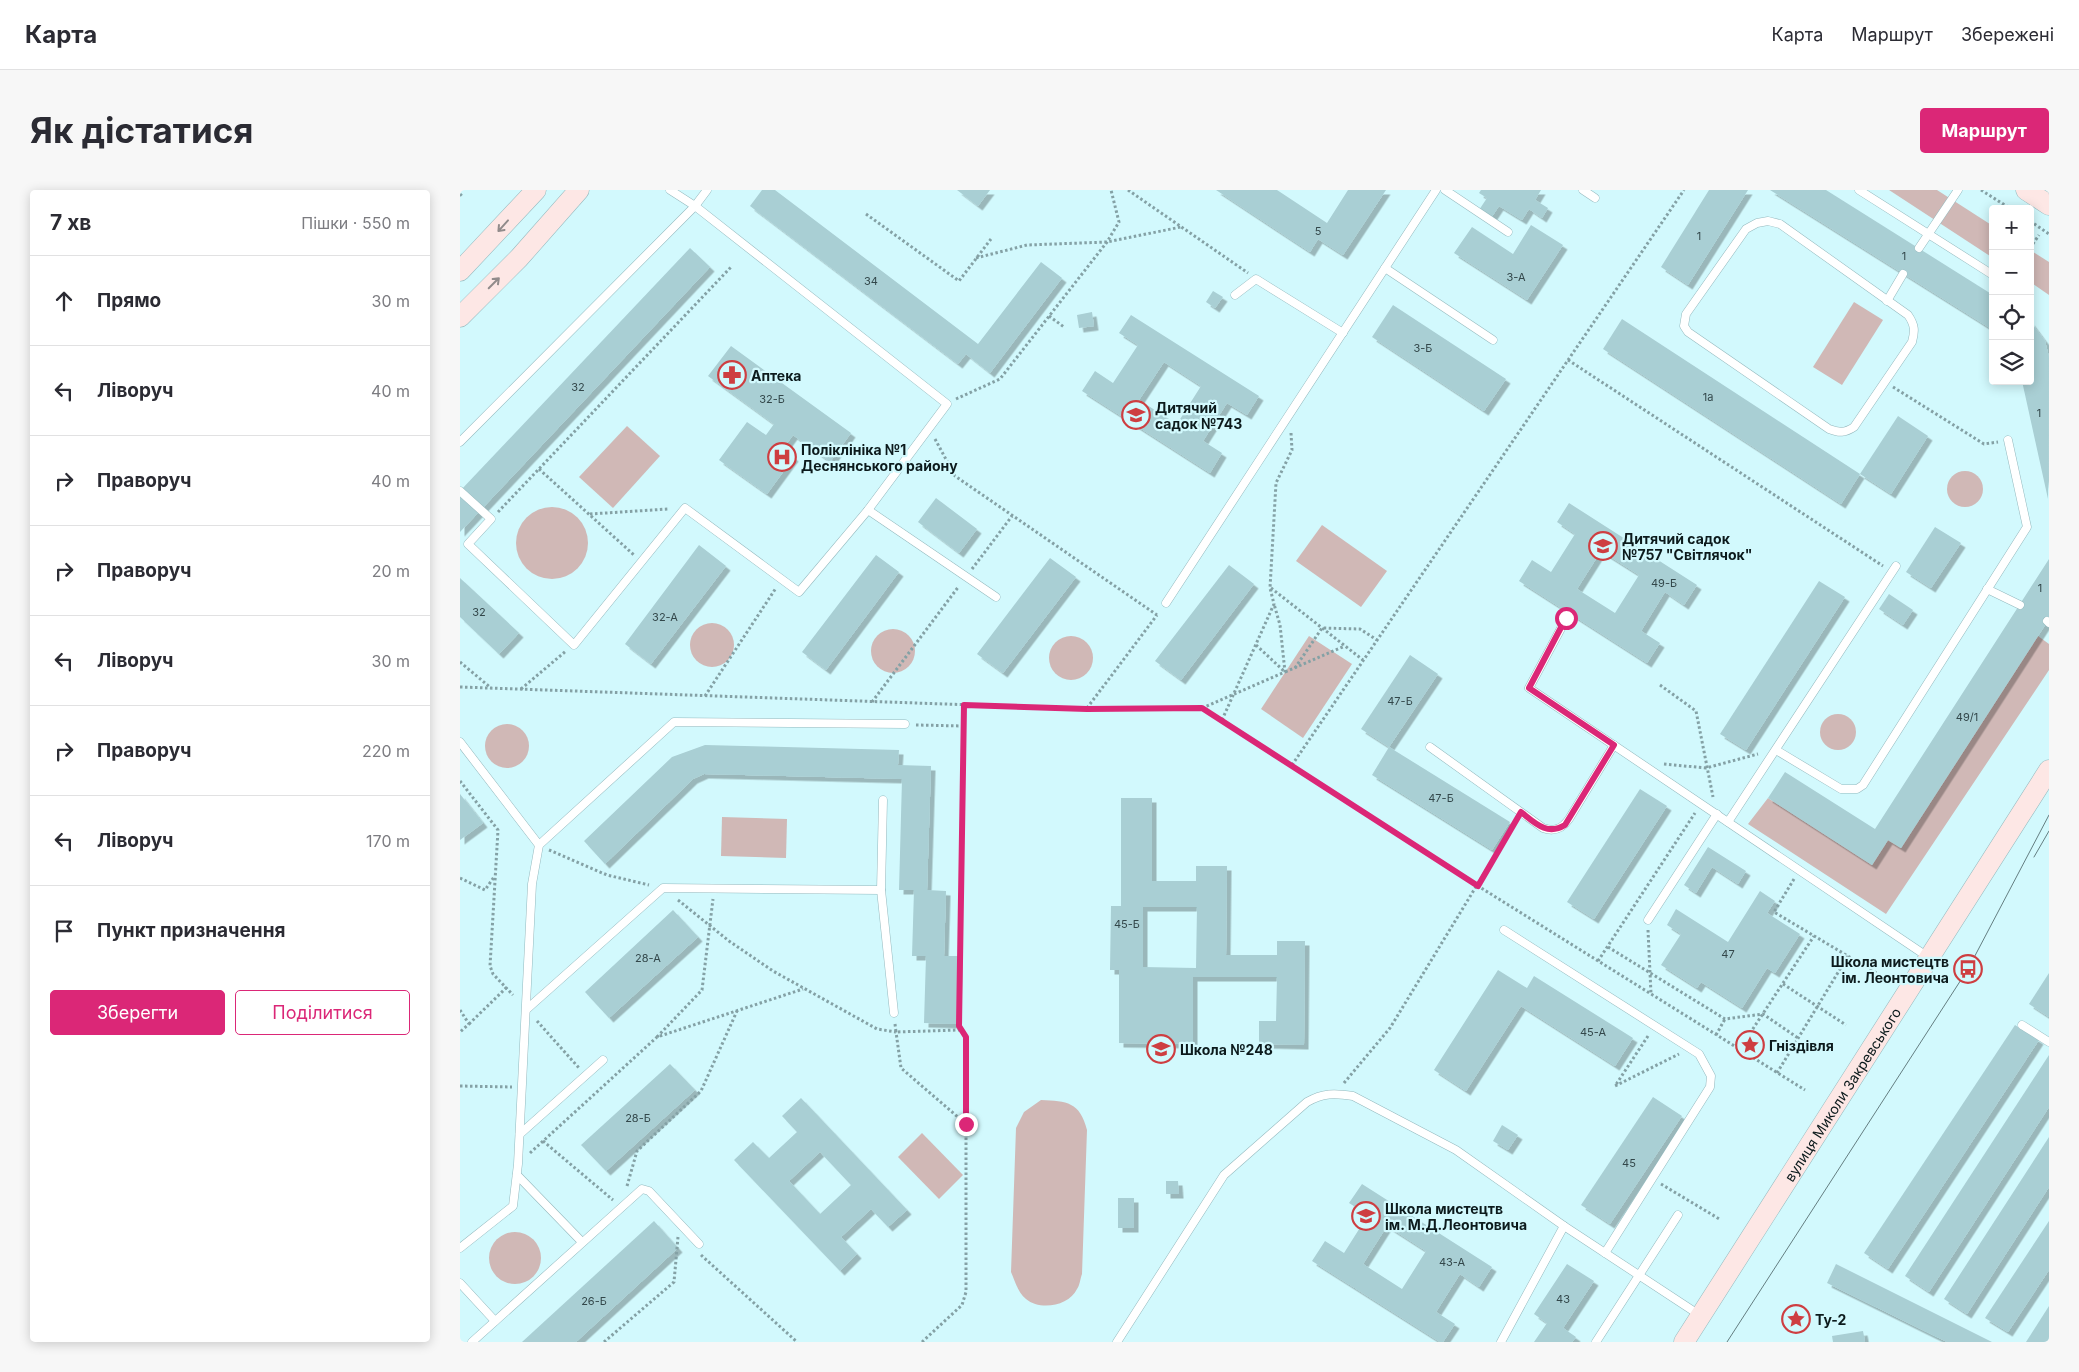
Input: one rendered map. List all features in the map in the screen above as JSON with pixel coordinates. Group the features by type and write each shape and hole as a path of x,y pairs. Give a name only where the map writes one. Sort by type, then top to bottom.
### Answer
{"street":[{"path":"460,270 536,190"},
{"path":"460,318 519,258 579,190"},
{"path":"2026,190 2049,205"},
{"name":"вулиця Миколи Закревського","path":"1684,1342 2049,770"}],"lane":[{"path":"460,491 491,520 468,544 574,645 685,508 799,592 868,510 947,404 694,206 670,190"},
{"path":"460,442 694,206 707,190"},
{"path":"1166,603 1436,190"},
{"path":"1444,190 1508,232"},
{"path":"1583,190 1595,198"},
{"path":"1859,190 1989,273"},
{"path":"1919,248 1958,190"},
{"path":"1757,223 1780,224 1908,315 1914,323 1915,332 1912,342 1884,382 1854,427 1846,432 1838,432 1829,429 1688,332 1684,326 1684,320 1686,314 1746,229 1757,223"},
{"path":"1385,268 1493,340"},
{"path":"1887,301 1903,274"},
{"path":"1235,295 1256,279 1343,333"},
{"path":"1776,750 1841,789 1857,789 1863,784 2027,527 2008,440"},
{"path":"868,510 996,597"},
{"path":"1728,822 1894,569"},
{"path":"1987,589 2020,605"},
{"path":"1566,618 1529,688 1929,958"},
{"path":"460,1248 513,1206 520,1134 532,884 540,845 674,722 905,724"},
{"path":"460,742 540,845"},
{"path":"1430,747 1521,812 1548,830 1554,830 1565,825 1614,745"},
{"path":"883,800 881,890 894,1013"},
{"path":"1648,920 1717,814"},
{"path":"527,1009 664,888 881,890"},
{"path":"1504,930 1699,1054 1706,1063 1711,1076 1710,1087 1605,1253"},
{"path":"2022,1025 2049,1042"},
{"path":"520,1134 603,1060"},
{"path":"1117,1342 1224,1175 1307,1102 1320,1095 1335,1093 1353,1096 1456,1150 1564,1226 1700,1316"},
{"path":"517,1175 582,1242"},
{"path":"472,1342 636,1192 646,1188 699,1244"},
{"path":"1596,1342 1678,1215"},
{"path":"1501,1342 1564,1226"},
{"path":"460,1283 495,1322"}],"path":[{"path":"947,404 1000,379 1108,242 1119,222 1111,190"},
{"path":"1128,190 1256,279"},
{"path":"1292,765 1684,190"},
{"path":"1981,190 2004,205"},
{"path":"866,214 958,281 991,239"},
{"path":"2034,225 2049,234"},
{"path":"976,258 1027,244 1108,242 1181,226"},
{"path":"2034,242 2039,235"},
{"path":"491,520 732,266"},
{"path":"1049,316 1064,327"},
{"path":"1568,360 1894,569"},
{"path":"1884,382 1984,444 2008,440"},
{"path":"1285,672 1280,625 1270,588 1276,483 1292,450 1291,412"},
{"path":"929,428 956,476 1157,615"},
{"path":"539,469 641,562"},
{"path":"589,514 685,508"},
{"path":"971,570 1012,516"},
{"path":"705,696 781,579"},
{"path":"872,702 960,585"},
{"path":"1270,588 1363,660"},
{"path":"1087,709 1166,603"},
{"path":"1222,720 1274,604"},
{"path":"1322,628 1360,629 1377,640"},
{"path":"1295,668 1322,628"},
{"path":"520,690 574,645"},
{"path":"1256,645 1285,672"},
{"path":"460,687 1087,709 1202,708 1345,646"},
{"path":"460,662 491,689"},
{"path":"1660,685 1696,710 1706,768 1717,814"},
{"path":"540,845 607,875 664,888 709,926 758,961 877,1029 896,1032 959,1030 964,705"},
{"path":"1202,708 1478,886 1805,1090"},
{"path":"905,724 963,726"},
{"path":"1638,762 1706,768 1776,750"},
{"path":"460,781 498,830 490,966 493,974 514,994 515,1009 520,1011 527,1009 586,1076"},
{"path":"1598,961 1701,804"},
{"path":"1335,1093 1390,1028 1478,886 1521,812"},
{"path":"1799,870 1774,912 1878,974"},
{"path":"460,878 485,890 495,875"},
{"path":"518,1164 657,1037 702,990 714,889"},
{"path":"1639,898 1648,920 1651,994"},
{"path":"1739,1050 1814,936"},
{"path":"1608,947 1725,1019 1763,1014 1798,1038"},
{"path":"1777,1073 1848,956"},
{"path":"1782,984 1846,1025"},
{"path":"460,1032 507,987"},
{"path":"657,1037 804,989"},
{"path":"460,1010 469,1024"},
{"path":"543,1141 621,1206 637,1151 701,1091 738,1011"},
{"path":"894,1013 901,1068 966,1124"},
{"path":"1716,1035 1725,1019"},
{"path":"922,1342 962,1305 966,1292 966,1037 959,1026"},
{"path":"1655,1026 1615,1086 1690,1048"},
{"path":"460,1086 522,1087"},
{"path":"1652,1179 1721,1220"},
{"path":"604,1342 674,1282 678,1234 685,1241"},
{"path":"699,1254 796,1342"}],"shaded area":[{"path":"1889,190 1937,190 1989,223 1989,255"},
{"path":"2034,253 2049,262 2049,295 2034,285"},
{"path":"1854,302 1883,320 1842,385 1813,367"},
{"path":"627,426 660,456 613,508 579,477"},
{"path":"1965,471 1972,472 1978,476 1982,482 1982,496 1978,502 1972,506 1965,507 1958,506 1952,502 1948,496 1947,489 1948,482 1952,476 1958,472"},
{"path":"559,507 578,517 586,529 588,543 586,557 578,569 566,577 545,579 526,569 518,557 516,536 526,517 538,509"},
{"path":"1322,525 1387,571 1361,607 1296,561"},
{"path":"716,623 728,629 733,636 733,654 728,661 721,666 708,667 700,664 693,657 690,641 693,633 700,626"},
{"path":"897,629 909,635 914,642 914,660 909,667 902,672 889,673 881,670 874,663 871,647 874,639 881,632"},
{"path":"1075,636 1087,642 1092,649 1092,667 1087,674 1080,679 1067,680 1059,677 1052,670 1049,654 1052,646 1059,639"},
{"path":"1309,636 1352,664 1303,738 1261,709"},
{"path":"2038,636 2049,644 2049,670 1886,914 1748,824 1768,798 1872,865 1888,840 1901,848"},
{"path":"1838,714 1845,715 1851,719 1855,725 1855,739 1851,745 1845,749 1838,750 1831,749 1825,745 1821,739 1820,732 1821,725 1825,719 1831,715"},
{"path":"511,724 523,730 528,737 528,755 523,762 516,767 503,768 495,765 488,758 485,742 488,734 495,727"},
{"path":"722,817 787,819 786,858 721,856"},
{"path":"1041,1100 1058,1101 1076,1108 1081,1114 1087,1130 1082,1274 1079,1286 1073,1295 1061,1303 1046,1306 1032,1303 1026,1299 1017,1287 1011,1272 1016,1128 1024,1112"},
{"path":"922,1133 963,1175 939,1199 898,1157"},
{"path":"515,1232 529,1236 537,1244 541,1258 537,1272 529,1280 515,1284 501,1280 493,1272 489,1258 493,1244 501,1236"}],"building":[{"path":"762,190 775,190 978,344 1041,262 1062,278 990,373 966,354 958,364 750,206"},
{"path":"957,190 990,190 978,206"},
{"path":"1216,190 1277,190 1327,223 1348,190 1386,190 1343,255 1318,239 1310,252"},
{"path":"1481,190 1541,190 1535,200 1548,208 1542,218 1529,209 1522,220 1499,206 1491,218 1479,210 1487,198 1479,193"},
{"path":"1709,190 1748,190 1688,285 1661,267"},
{"path":"1770,190 1826,190 1989,292 1989,327"},
{"path":"1531,225 1563,245 1527,300 1454,253 1472,227 1513,254"},
{"path":"690,248 710,267 460,532 460,491"},
{"path":"1213,291 1223,297 1215,308 1206,302"},
{"path":"1393,305 1506,379 1484,411 1372,337"},
{"path":"1092,312 1094,326 1079,328 1077,315"},
{"path":"1131,315 1259,396 1247,415 1227,403 1203,441 1222,453 1210,473 1082,391 1095,371 1113,383 1138,345 1119,333","holes":["1164,362 1201,386 1177,424 1139,400"]},
{"path":"1622,319 1860,474 1841,504 1603,349"},
{"path":"2034,326 2045,341 2049,357 2048,499 2023,385 2034,385"},
{"path":"731,346 851,433 830,462 793,435 783,449 794,457 767,494 719,460 747,422 766,435 774,424 708,376"},
{"path":"1898,416 1928,436 1891,494 1860,474"},
{"path":"936,498 977,529 959,553 918,522"},
{"path":"1569,503 1697,585 1684,605 1665,592 1641,631 1660,643 1647,663 1519,581 1532,560 1551,572 1575,534 1557,522","holes":["1601,551 1639,575 1615,613 1577,589"]},
{"path":"1935,527 1961,543 1931,588 1906,572"},
{"path":"699,545 726,566 651,664 625,644"},
{"path":"876,555 899,572 826,670 802,652"},
{"path":"1050,558 1076,577 1003,673 977,654"},
{"path":"2049,559 2049,619 1901,848 1888,840 1872,865 1768,798 1785,772 1875,829"},
{"path":"1229,565 1254,584 1181,680 1155,661"},
{"path":"460,578 519,633 499,654 460,617"},
{"path":"1819,581 1845,597 1746,750 1720,734"},
{"path":"1889,594 1913,610 1903,625 1879,609"},
{"path":"1410,655 1438,674 1389,747 1361,729"},
{"path":"705,745 899,750 898,765 931,766 927,890 946,891 944,956 958,956 956,1024 924,1023 926,956 912,956 914,890 899,890 902,779 704,774 693,779 605,864 584,841 672,757"},
{"path":"1389,747 1510,822 1492,850 1372,775"},
{"path":"1640,789 1667,806 1594,919 1567,902"},
{"path":"460,794 483,823 460,840"},
{"path":"1121,798 1152,798 1152,881 1196,881 1196,866 1227,866 1226,955 1277,955 1277,941 1305,941 1304,1045 1259,1044 1259,1021 1276,1021 1277,977 1193,977 1193,1044 1119,1043 1119,970 1110,970 1111,906 1121,906","holes":["1143,907 1197,907 1196,968 1143,967"]},
{"path":"1708,847 1746,871 1738,884 1712,867 1696,893 1684,885"},
{"path":"1760,891 1775,901 1767,913 1800,934 1775,973 1767,968 1742,1008 1701,982 1697,988 1661,965 1681,934 1667,925 1676,909 1728,942"},
{"path":"673,910 698,937 609,1018 585,992"},
{"path":"1498,970 1527,988 1534,976 1633,1038 1615,1066 1521,1006 1466,1091 1434,1070"},
{"path":"2049,973 2049,1017 2029,1004"},
{"path":"2015,1025 2039,1040 1888,1269 1864,1253"},
{"path":"2049,1055 2049,1107 1929,1292 1905,1276"},
{"path":"670,1064 695,1090 606,1171 581,1145"},
{"path":"1653,1097 1682,1116 1610,1224 1581,1205"},
{"path":"801,1098 907,1210 888,1227 871,1209 841,1237 857,1254 840,1271 734,1160 753,1142 769,1158 797,1132 782,1116","holes":["820,1152 851,1185 820,1214 789,1181"]},
{"path":"1502,1125 1518,1135 1508,1150 1493,1141"},
{"path":"2049,1137 2049,1187 1967,1314 1944,1299"},
{"path":"1166,1181 1178,1181 1179,1194 1166,1194"},
{"path":"1362,1184 1492,1267 1479,1287 1460,1274 1436,1312 1455,1324 1443,1342 1440,1342 1312,1261 1325,1241 1344,1253 1368,1215 1349,1203","holes":["1387,1226 1426,1251 1402,1289 1363,1264"]},
{"path":"1118,1198 1134,1198 1134,1228 1118,1228"},
{"path":"654,1221 678,1248 576,1342 522,1342"},
{"path":"2049,1221 2049,1270 2008,1332 1985,1318"},
{"path":"1567,1264 1594,1281 1563,1328 1576,1337 1572,1342 1534,1342 1547,1323 1534,1314"},
{"path":"1836,1264 1992,1342 1947,1342 1827,1283"},
{"path":"2049,1306 2049,1342 2026,1342"},
{"path":"1863,1331 1865,1342 1833,1342 1832,1336"}],"tram line":[{"path":"1727,1342 1968,969 2049,815"},
{"path":"2034,857 2049,831"}],"place":[{"name":"Аптека","path":"732,375"},
{"name":"Дитячий садок №743","path":"1136,415"},
{"name":"Поліклініка №1 Деснянського району","path":"782,457"},
{"name":"Дитячий садок №757 \"Світлячок\"","path":"1603,546"},
{"name":"Школа мистецтв ім. Леонтовича","path":"1968,969"},
{"name":"Гніздівля","path":"1750,1045"},
{"name":"Школа №248","path":"1161,1049"},
{"name":"Школа мистецтв ім. М.Д.Леонтовича","path":"1366,1216"},
{"name":"Ту-2","path":"1796,1319"}],"route":[{"path":"966,1124 966,1037 959,1026 964,705 1087,709 1202,708 1478,886 1521,812 1548,830 1559,829 1565,825 1614,745 1529,688 1566,618"}]}
